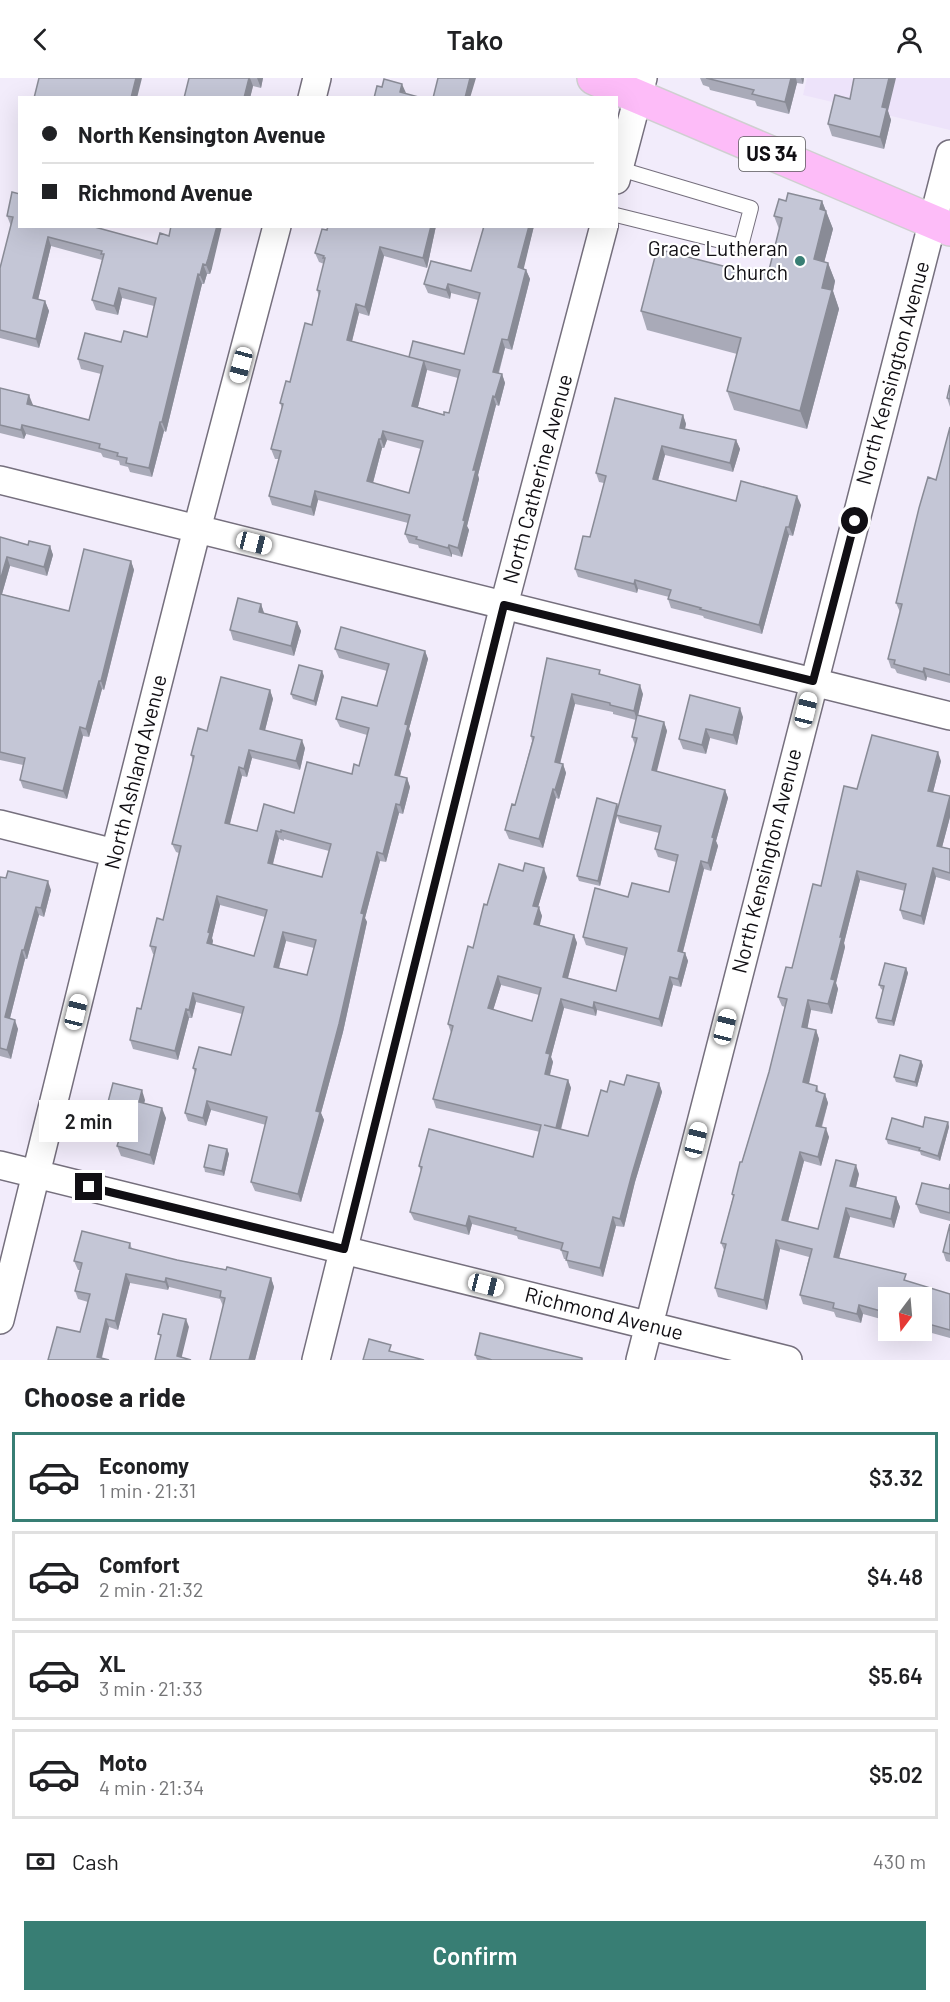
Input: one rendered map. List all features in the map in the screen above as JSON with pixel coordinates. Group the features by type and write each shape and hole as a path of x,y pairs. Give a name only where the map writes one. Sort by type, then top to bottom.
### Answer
{"main road":[{"name":"US 34","path":"594,78 641,87 941,226"}],"street":[{"path":"312,96 317,78"},
{"path":"618,175 641,87"},
{"name":"North Kensington Avenue","path":"640,1360 813,681 941,226 950,153"},
{"name":"North Ashland Avenue","path":"0,1320 197,529 276,228"},
{"name":"North Catherine Avenue","path":"316,1360 504,605 603,228"},
{"path":"0,480 950,716"},
{"path":"0,824 115,853"},
{"name":"Richmond Avenue","path":"0,1165 788,1360"}],"lane":[{"path":"618,175 751,208 741,246 618,215"}],"shaded area":[{"path":"807,78 950,78 950,130 803,95"}],"building":[{"path":"39,78 136,78 132,96 34,96"},
{"path":"189,78 249,78 244,96 184,96"},
{"path":"438,78 470,78 466,96 434,96"},
{"path":"706,78 791,78 785,102 752,94 754,90"},
{"path":"854,78 889,78 882,107 887,108 880,137 828,124 835,95 850,99"},
{"path":"384,79 402,84 400,92 415,96 374,96 377,86 382,87"},
{"path":"12,192 18,194 18,228 98,228 157,244 160,233 169,236 171,228 216,228 206,265 203,264 200,275 198,274 149,468 126,463 127,458 99,448 100,444 22,425 21,430 0,425 0,388 29,395 27,404 89,420 103,366 78,359 85,333 121,342 124,331 147,337 156,298 119,288 114,306 92,300 104,254 101,254 102,251 48,237 33,298 45,301 36,339 0,330 0,268 13,217 7,216"},
{"path":"788,193 822,201 820,209 826,211 814,259 828,263 822,288 832,290 800,411 727,391 741,338 641,311 657,249 758,275 759,271 768,274 782,218 774,216 779,199 786,201"},
{"path":"430,228 423,258 380,247 365,307 356,304 347,340 409,357 413,341 464,354 480,293 448,284 446,290 424,284 431,261 471,271 483,228 528,228 518,267 526,270 508,340 502,339 493,372 502,374 495,397 493,396 473,470 476,470 458,548 449,545 448,548 405,534 410,515 315,491 311,507 269,496 281,451 271,449 283,404 280,403 286,381 290,382 305,323 312,325 320,291 317,290 325,258 315,253 322,229","holes":["414,358 460,370 449,413 444,412 444,415 412,406 424,361","383,431 423,441 409,493 367,481"]},
{"path":"615,398 683,415 680,428 736,440 730,463 662,446 653,479 736,501 741,481 797,496 759,625 668,599 671,590 635,580 634,584 575,569 583,536 590,537 606,476 596,473"},
{"path":"950,427 950,675 924,668 923,672 894,664 895,660 888,659 902,604 896,603 919,508 928,477 936,480"},
{"path":"0,537 28,545 29,541 50,546 44,567 7,557 0,581"},
{"path":"84,549 131,561 101,681 99,681 86,729 80,727 63,791 20,780 25,758 0,752 0,594 69,611"},
{"path":"238,598 261,604 259,612 297,622 291,646 230,630"},
{"path":"341,627 425,651 405,724 408,725 395,775 407,778 400,805 396,804 383,854 377,852 361,913 364,914 339,1024 316,1111 320,1112 298,1194 251,1182 267,1117 207,1101 203,1118 185,1113 199,1047 231,1055 244,1007 193,993 189,1010 186,1009 175,1051 130,1040 137,1008 141,1009 156,947 150,946 157,918 163,920 181,846 172,844 194,756 191,755 198,728 207,731 221,677 270,690 260,729 302,740 296,761 249,750 244,769 239,767 225,823 257,831 264,804 294,813 307,762 352,774 354,764 359,766 369,728 336,719 342,697 377,706 389,664 335,649","holes":["281,830 331,844 322,877 268,863 276,831 281,832","217,896 267,910 254,956 207,943 210,933 208,932","283,932 316,940 307,975 274,967"]},
{"path":"547,658 600,670 599,674 640,685 634,711 572,694 555,762 563,764 555,790 553,789 539,839 505,830 512,804 515,805 534,737 531,736"},
{"path":"299,665 322,671 314,701 291,694"},
{"path":"690,695 740,708 733,735 706,729 702,745 679,739"},
{"path":"637,715 664,722 652,770 725,790 712,837 714,838 708,863 701,861 678,951 685,953 678,979 670,977 659,1019 594,1002 593,1008 561,999 546,1053 550,1054 545,1074 568,1080 556,1128 588,1136 601,1090 607,1092 610,1081 624,1085 627,1075 659,1083 620,1219 613,1217 600,1268 566,1260 568,1252 561,1250 563,1243 515,1230 516,1228 469,1216 466,1226 410,1212 429,1129 533,1157 541,1125 433,1099 453,1026 448,1024 468,946 473,948 484,904 487,905 499,864 523,871 525,863 544,868 533,906 539,907 534,924 574,935 563,977 616,991 627,948 583,937 595,888 628,897 632,883 669,892 678,855 655,849 661,826 616,815 637,738 632,737","holes":["498,976 541,988 532,1021 488,1008"]},
{"path":"872,735 938,752 928,791 950,796 937,846 950,849 950,873 933,868 921,916 900,910 906,884 857,871 840,937 842,937 831,979 835,980 828,1004 808,1000 802,1027 816,1030 803,1082 817,1086 816,1091 825,1094 816,1126 826,1128 818,1157 800,1152 782,1220 818,1229 836,1160 856,1165 850,1186 896,1197 891,1219 846,1208 834,1257 906,1274 904,1280 927,1287 878,1287 878,1310 859,1305 857,1314 833,1308 834,1303 800,1295 812,1249 776,1240 764,1300 715,1288 726,1244 721,1243 734,1195 732,1194 769,1072 787,999 778,997 786,967 792,968 813,884 821,886 844,786 857,789"},
{"path":"597,798 617,804 598,881 577,876"},
{"path":"8,871 48,881 41,908 36,907 24,950 22,950 5,1017 15,1020 7,1050 0,1048 0,877 6,878"},
{"path":"885,963 906,968 892,1021 876,1018 884,986 879,985"},
{"path":"900,1055 921,1061 915,1082 894,1077"},
{"path":"113,1083 142,1090 139,1102 162,1108 150,1155 117,1146 122,1131 102,1125"},
{"path":"925,1117 948,1122 938,1156 919,1150 920,1148 886,1139 892,1118 923,1127"},
{"path":"209,1145 227,1149 222,1171 204,1167"},
{"path":"922,1183 949,1189 950,1184 950,1213 916,1204"},
{"path":"950,1224 950,1254 943,1252"},
{"path":"82,1231 130,1243 129,1248 177,1260 226,1270 227,1267 271,1278 249,1360 210,1360 225,1298 220,1297 221,1291 166,1278 165,1282 126,1274 115,1321 106,1319 97,1357 109,1360 48,1360 57,1327 80,1332 90,1294 75,1291 82,1263 74,1261"},
{"path":"932,1289 950,1294 950,1330 932,1325"},
{"path":"163,1314 186,1319 177,1356 191,1360 155,1360"},
{"path":"480,1333 582,1358 582,1360 492,1360 475,1355"},
{"path":"369,1339 391,1345 389,1351 424,1360 363,1360"}],"place":[{"name":"Grace Lutheran Church","path":"800,261"}],"route":[{"path":"89,1187 344,1249 504,605 813,681 855,521"}]}
